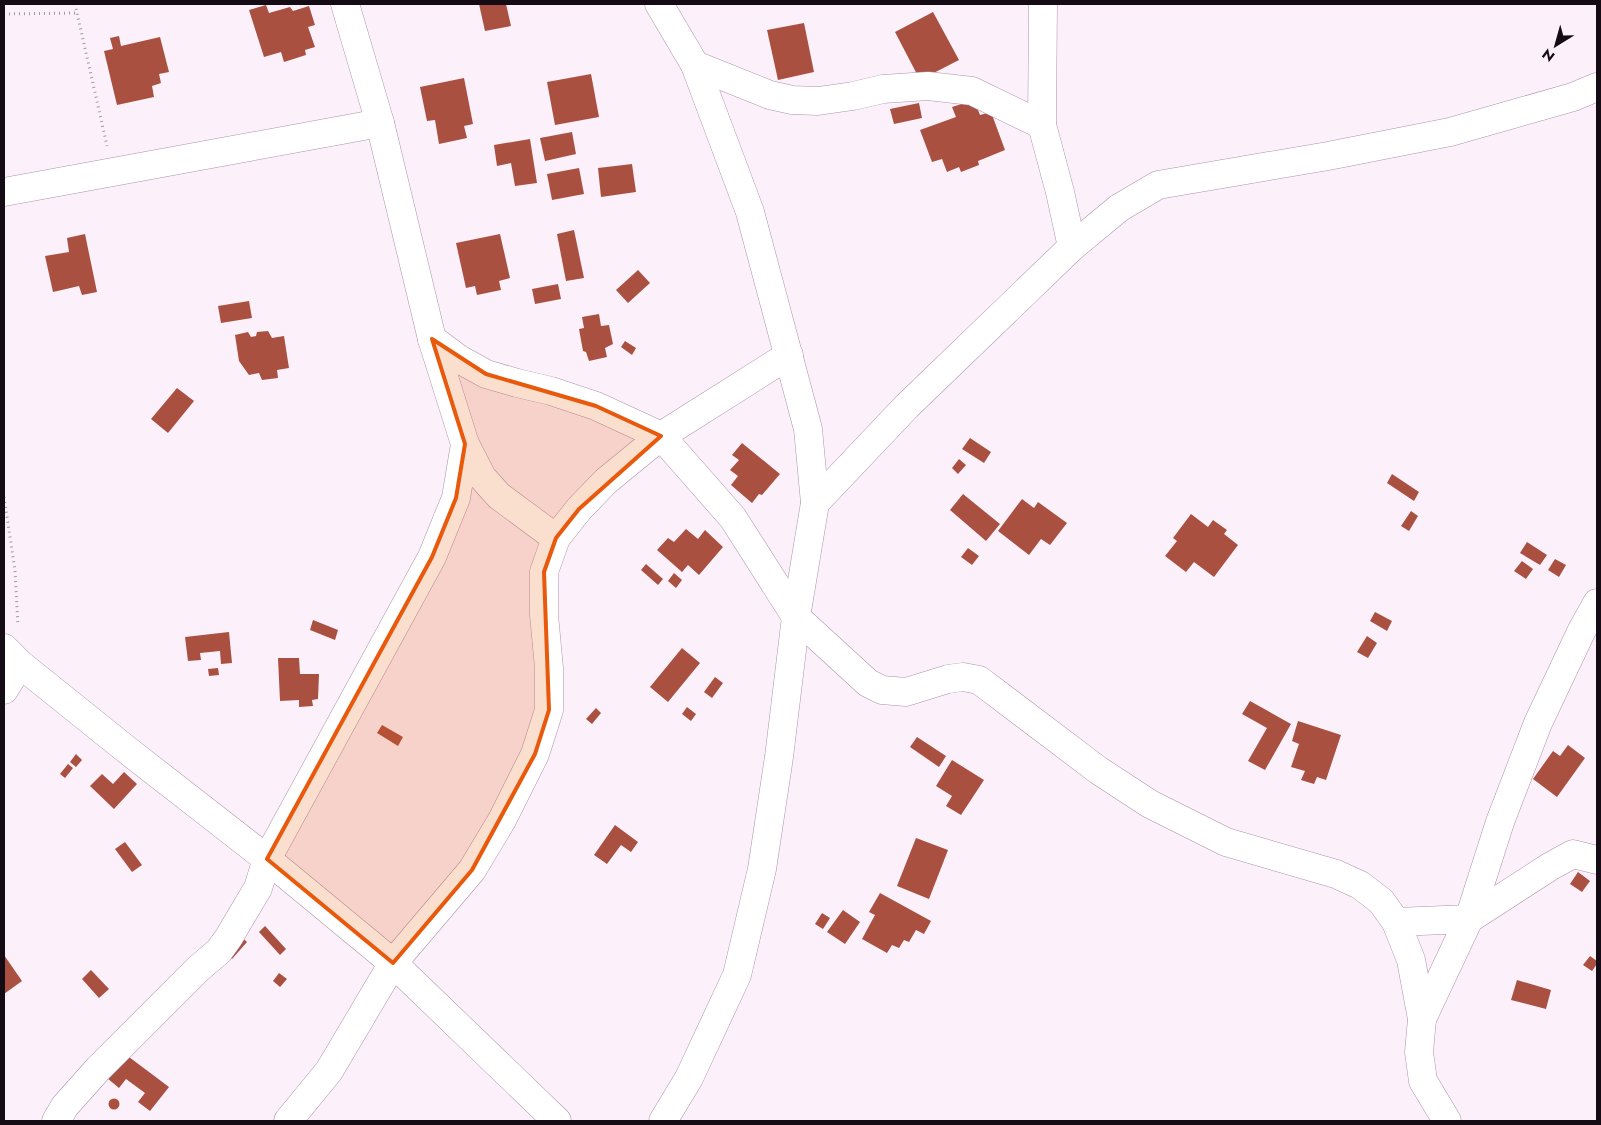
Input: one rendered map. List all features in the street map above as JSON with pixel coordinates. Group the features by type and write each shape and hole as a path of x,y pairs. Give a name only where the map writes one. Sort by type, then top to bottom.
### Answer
{"street":[{"path":"345,4 380,123 432,339 465,444 482,476 499,496 556,538"},
{"path":"659,4 695,65 750,212 808,428 815,503 796,617 779,757 762,869 737,975 690,1078 663,1121"},
{"path":"1043,4 1042,125 1072,247"},
{"path":"695,65 770,95 792,100 818,101 883,89 928,86 972,91 1042,125"},
{"path":"815,503 907,406 1072,247 1119,208 1158,185 1328,156 1450,132 1573,97 1597,87"},
{"path":"4,192 380,123"},
{"path":"432,339 459,359 486,374 551,390 596,406 661,436 733,518 796,617 868,683 882,690 906,692 948,679 963,677 979,680 1098,770 1150,804 1226,842 1336,874 1360,885 1380,901 1396,922 1411,960 1422,1019 1419,1052 1423,1081 1447,1121"},
{"path":"288,1121 329,1071 393,962 472,870 502,820 535,754 548,710 550,668 544,615 544,572 556,538 579,509 606,481 661,436 789,355"},
{"path":"56,1121 65,1106 98,1069 219,951 229,937 258,888 267,859 432,558 456,498 465,444"},
{"path":"1422,1019 1469,919 1500,822 1538,723 1582,630 1597,603"},
{"path":"4,690 12,656 393,962 557,1121"},
{"path":"1396,922 1469,919 1573,854 1597,860"},
{"path":"683,1121 690,1078"}],"path":[{"path":"75,4 114,173"},
{"path":"4,14 77,14"},
{"path":"4,497 14,570 12,656"}],"highlighted area":[{"path":"432,339 486,374 596,406 661,436 579,509 556,538 544,572 549,710 535,754 472,870 393,963 267,859 432,557 456,498 465,444"}],"building":[{"path":"479,4 506,4 511,26 485,31"},
{"path":"266,5 269,13 290,7 293,11 309,6 315,25 308,27 315,47 305,50 306,55 284,62 281,52 264,57 249,10"},
{"path":"933,12 959,60 920,80 895,32"},
{"path":"804,23 814,72 778,80 767,30"},
{"path":"119,36 121,46 160,37 169,72 159,74 161,83 152,86 154,97 117,105 104,51 113,49 110,38"},
{"path":"591,74 599,117 555,125 547,82"},
{"path":"464,78 473,124 464,126 467,138 439,144 435,120 427,121 420,87"},
{"path":"974,100 980,115 991,112 1005,150 978,161 979,165 961,172 959,167 947,172 942,159 932,162 920,130 956,117 952,107"},
{"path":"919,103 922,118 894,124 890,109"},
{"path":"572,132 576,154 545,161 540,138"},
{"path":"530,139 537,183 515,186 511,163 497,166 494,145"},
{"path":"632,164 636,192 601,197 598,168"},
{"path":"579,168 584,194 552,200 547,174"},
{"path":"574,230 584,278 566,281 557,234"},
{"path":"85,234 97,292 82,295 79,286 53,292 45,256 69,252 67,238"},
{"path":"500,234 510,278 499,281 501,290 477,295 475,286 466,288 456,243"},
{"path":"638,270 650,283 628,303 616,290"},
{"path":"558,284 561,299 535,304 532,289"},
{"path":"249,301 252,318 221,323 218,306"},
{"path":"599,314 601,326 609,325 613,344 605,348 607,357 589,361 586,352 583,351 579,329 584,328 582,317"},
{"path":"268,331 272,338 284,336 289,368 277,370 278,378 262,380 259,373 249,375 239,361 235,335 248,332 251,337 256,336 257,332"},
{"path":"625,341 636,348 632,355 621,347"},
{"path":"177,388 194,401 168,433 151,419"},
{"path":"970,438 991,452 984,463 962,449"},
{"path":"742,443 780,474 762,495 759,494 752,503 731,485 738,476 730,470 739,460 732,455"},
{"path":"959,459 966,465 958,474 952,468"},
{"path":"1392,474 1419,492 1414,501 1387,483"},
{"path":"963,494 1000,524 986,541 950,510"},
{"path":"1022,499 1034,508 1038,502 1067,523 1050,545 1041,539 1029,555 998,531"},
{"path":"1411,511 1418,516 1409,531 1401,526"},
{"path":"1191,514 1208,527 1213,520 1227,530 1224,534 1238,545 1214,577 1194,562 1186,572 1165,556 1177,541 1173,538"},
{"path":"686,529 698,539 705,530 723,547 699,575 688,565 682,572 657,550 668,538 674,542"},
{"path":"1527,542 1547,555 1540,565 1520,553"},
{"path":"968,548 979,556 972,565 961,557"},
{"path":"1555,559 1566,565 1559,577 1548,570"},
{"path":"1522,561 1533,569 1526,579 1514,571"},
{"path":"646,564 663,579 658,585 641,570"},
{"path":"674,573 682,580 676,588 668,581"},
{"path":"1375,612 1392,621 1387,631 1370,621"},
{"path":"313,620 338,630 335,640 310,630"},
{"path":"229,632 232,663 221,664 220,651 200,653 201,660 188,661 185,637"},
{"path":"1367,636 1377,643 1368,658 1357,652"},
{"path":"682,648 700,663 668,702 650,687"},
{"path":"278,658 299,658 300,674 319,674 318,699 312,700 313,706 299,707 299,700 280,701"},
{"path":"218,668 219,675 209,676 208,669"},
{"path":"715,677 723,683 712,698 704,692"},
{"path":"1250,701 1291,724 1265,770 1248,761 1267,728 1242,714"},
{"path":"687,707 696,714 691,721 682,714"},
{"path":"596,708 601,713 592,724 586,719"},
{"path":"1298,721 1341,735 1326,780 1317,777 1314,784 1301,780 1305,771 1291,767 1299,744 1292,741"},
{"path":"382,725 403,737 398,746 377,733"},
{"path":"917,737 946,756 939,767 910,747"},
{"path":"1568,745 1585,758 1557,797 1533,779 1553,751 1560,756"},
{"path":"76,754 82,760 76,767 70,762"},
{"path":"952,760 984,780 961,815 946,806 952,796 936,786"},
{"path":"68,764 73,768 65,778 60,774"},
{"path":"124,772 137,784 114,809 90,786 102,774 113,784"},
{"path":"615,825 638,842 631,852 621,845 607,864 594,855"},
{"path":"916,838 948,850 929,899 897,886"},
{"path":"125,842 142,865 132,872 115,849"},
{"path":"1578,872 1590,881 1582,892 1570,884"},
{"path":"880,893 931,921 924,934 916,930 909,942 904,940 899,948 892,945 887,953 862,939 875,915 869,912"},
{"path":"843,910 860,922 845,944 827,932"},
{"path":"822,913 830,918 823,929 815,924"},
{"path":"265,926 286,949 280,955 259,932"},
{"path":"239,935 247,942 232,959 224,952"},
{"path":"4,955 22,981 4,994"},
{"path":"1590,956 1597,961 1592,971 1583,965"},
{"path":"91,970 109,989 99,998 82,979"},
{"path":"279,973 287,979 280,987 273,981"},
{"path":"1517,980 1551,990 1546,1009 1511,1000"},
{"path":"125,1054 169,1087 150,1111 138,1102 145,1093 126,1079 119,1088 107,1078"},
{"path":"112,1099 116,1099 119,1104 118,1108 112,1109 109,1106 109,1102"}]}
